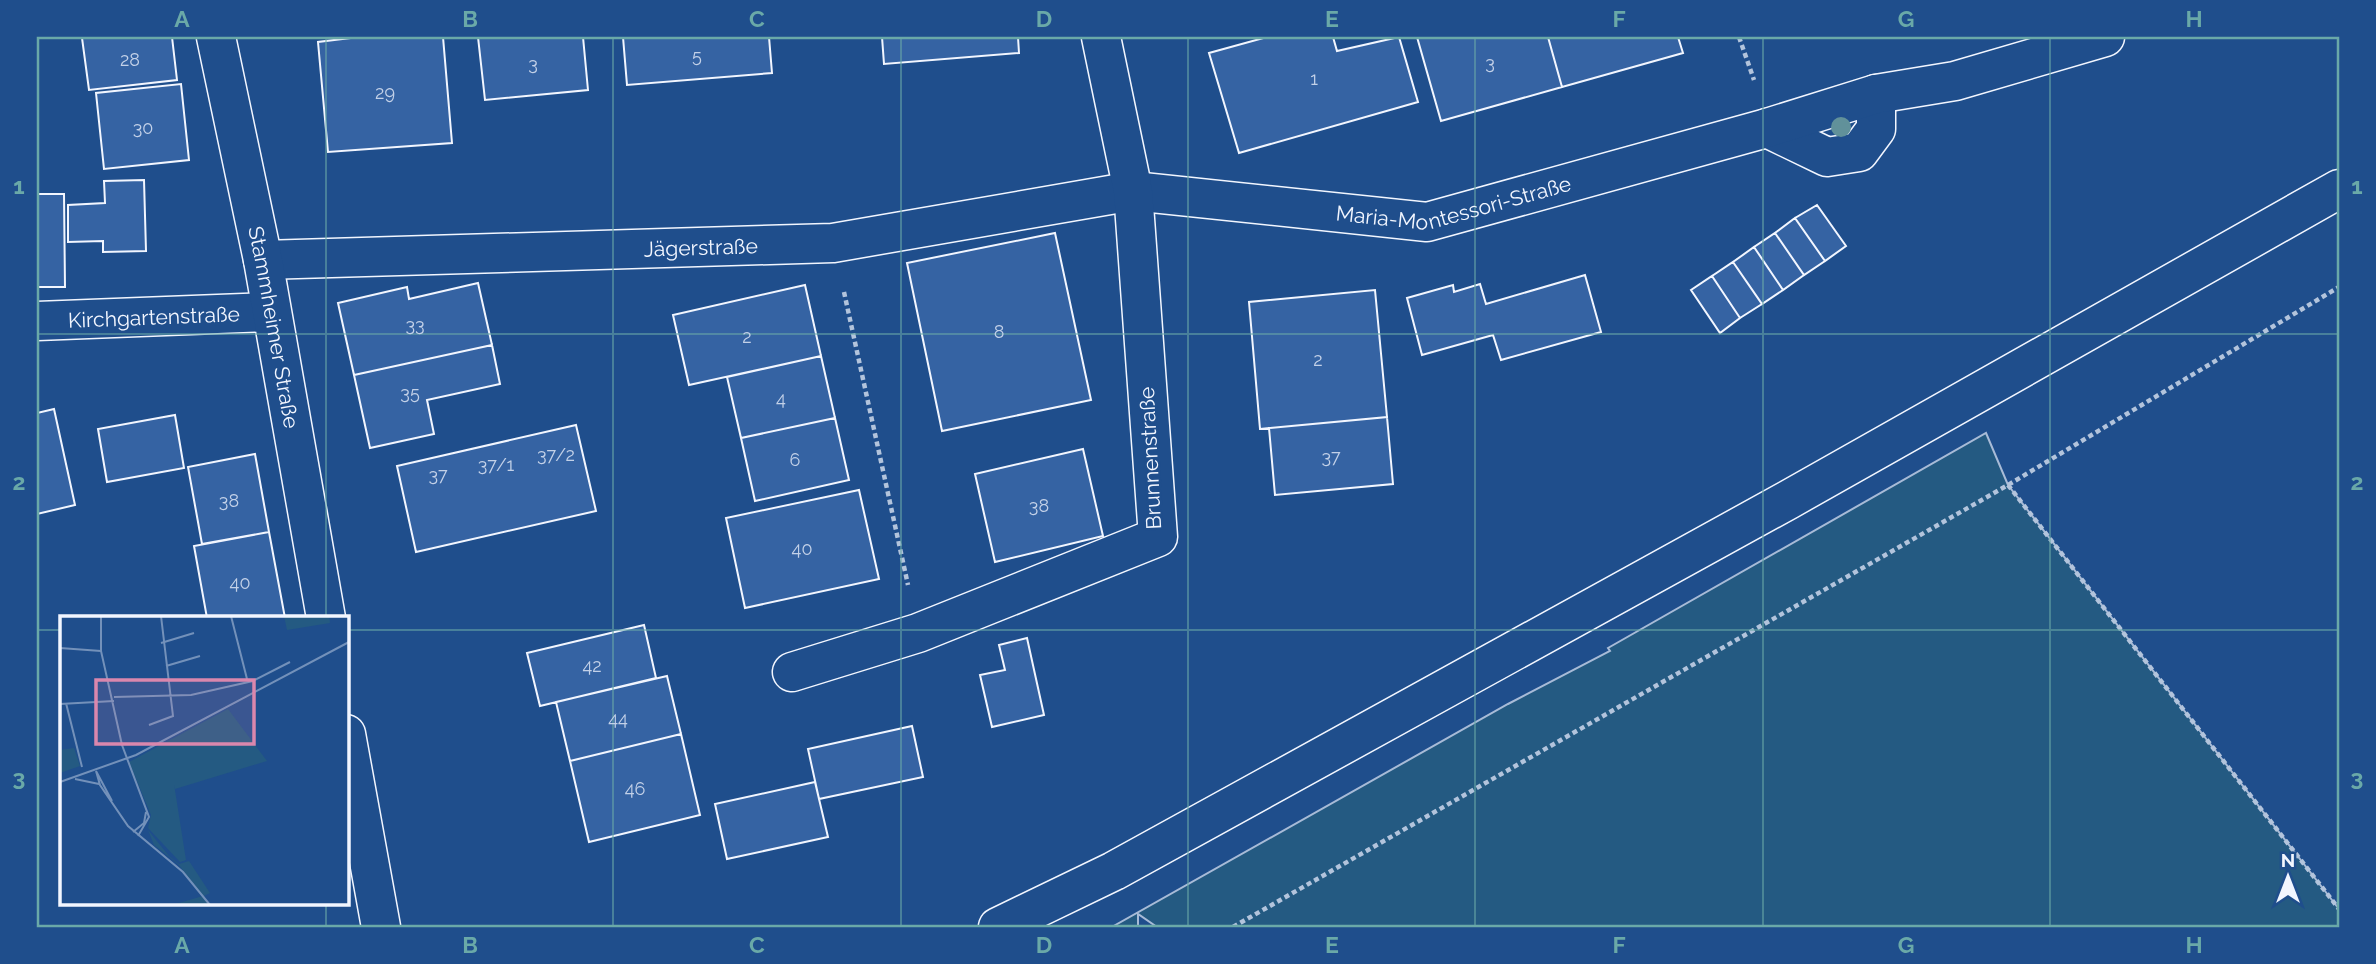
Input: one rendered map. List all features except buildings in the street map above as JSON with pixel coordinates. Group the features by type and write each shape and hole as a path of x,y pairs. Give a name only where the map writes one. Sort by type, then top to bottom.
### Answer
{"street":[{"name":"Stammheimer Straße","path":"216,37 263,260 326,616"},
{"name":"Brunnenstraße","path":"792,672 918,633 1158,537 1133,191 1101,37"},
{"name":"Maria-Montessori-Straße","path":"1133,191 1427,222 1767,128 1876,94 1955,80 2105,37"},
{"path":"1767,128 1827,157 1859,152 1876,129 1876,94"},
{"path":"998,927 1114,871 1788,500 2339,189"},
{"name":"Jägerstraße","path":"263,260 833,243 1133,191"},
{"name":"Kirchgartenstraße","path":"37,321 271,312"},
{"path":"348,745 381,927"}],"path":[{"path":"833,243 918,633"},
{"path":"1233,927 2008,485 2339,287"},
{"path":"2008,485 2339,909"}],"shaded area":[{"path":"1986,433 2008,485 2339,909 2339,927 1157,927 1138,914 1138,927 1112,927 1508,704 1610,651 1608,648"}]}
